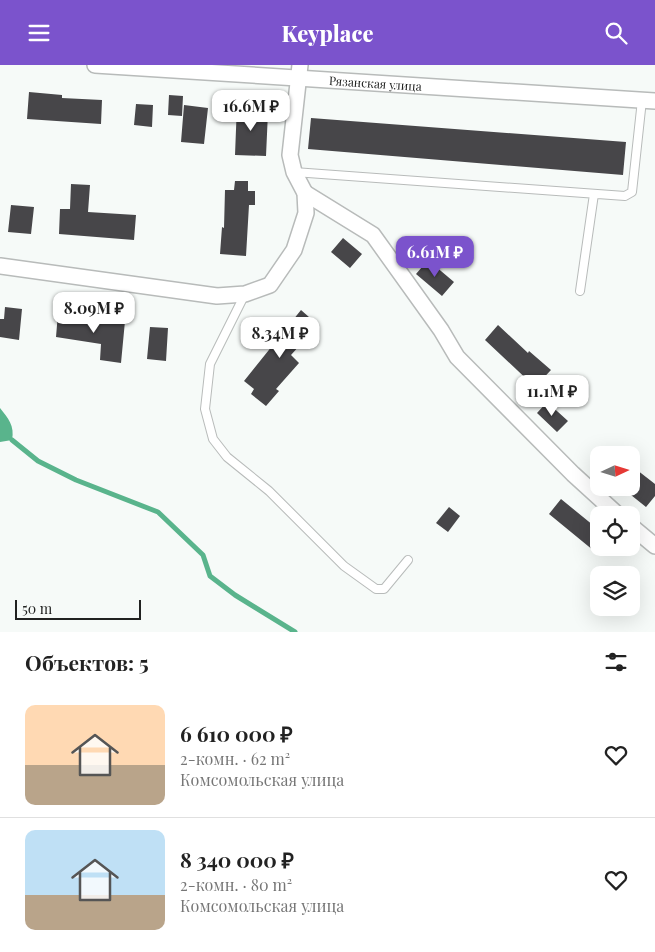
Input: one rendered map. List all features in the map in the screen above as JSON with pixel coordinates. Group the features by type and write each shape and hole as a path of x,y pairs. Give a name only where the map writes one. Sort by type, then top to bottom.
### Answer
{"street":[{"name":"Рязанская улица","path":"95,65 299,71 648,100"},
{"path":"0,266 217,296 245,294 270,285 294,250 306,213 305,193 294,172 290,155 299,71"},
{"path":"305,193 373,235 441,330 456,357 573,474 608,506"},
{"path":"640,534 655,546"}],"lane":[{"path":"294,172 625,196 632,193 648,100"},
{"path":"580,291 594,194"},
{"path":"245,294 210,364 205,409 213,439 227,457 268,491 344,566 376,589 384,589 408,560"}],"shaded area":[{"path":"0,408 12,426 12,440 0,442"}],"building":[{"path":"29,92 62,95 62,98 102,100 101,124 27,119"},
{"path":"169,95 183,96 182,116 168,115"},
{"path":"136,104 153,105 152,127 134,125"},
{"path":"237,104 251,105 250,112 268,112 266,156 235,155"},
{"path":"184,105 208,108 204,144 181,142"},
{"path":"311,118 626,142 623,175 308,149"},
{"path":"235,181 248,181 248,191 255,191 255,205 249,205 246,256 220,254 222,227 224,228 225,190 234,190"},
{"path":"71,184 90,185 88,212 136,215 134,240 59,234 60,209 70,209"},
{"path":"11,205 34,207 31,234 8,232"},
{"path":"343,238 362,254 350,268 331,252"},
{"path":"428,260 454,282 442,296 416,274"},
{"path":"5,307 22,309 19,340 0,337 0,319 4,319"},
{"path":"301,310 318,325 291,355 299,363 276,389 279,391 266,406 251,394 254,389 244,381"},
{"path":"58,313 125,321 121,363 100,360 101,344 56,337"},
{"path":"498,325 528,353 529,351 551,370 535,387 485,340"},
{"path":"150,327 168,328 166,361 147,359"},
{"path":"547,402 568,421 557,432 537,413"},
{"path":"640,472 655,484 655,496 646,507 632,496 640,496"},
{"path":"561,499 590,523 590,548 549,514"},
{"path":"449,507 460,516 448,532 436,523"}],"waterway":[{"path":"12,440 38,461 76,480 158,512 203,555 210,576 235,595 295,632"}]}
